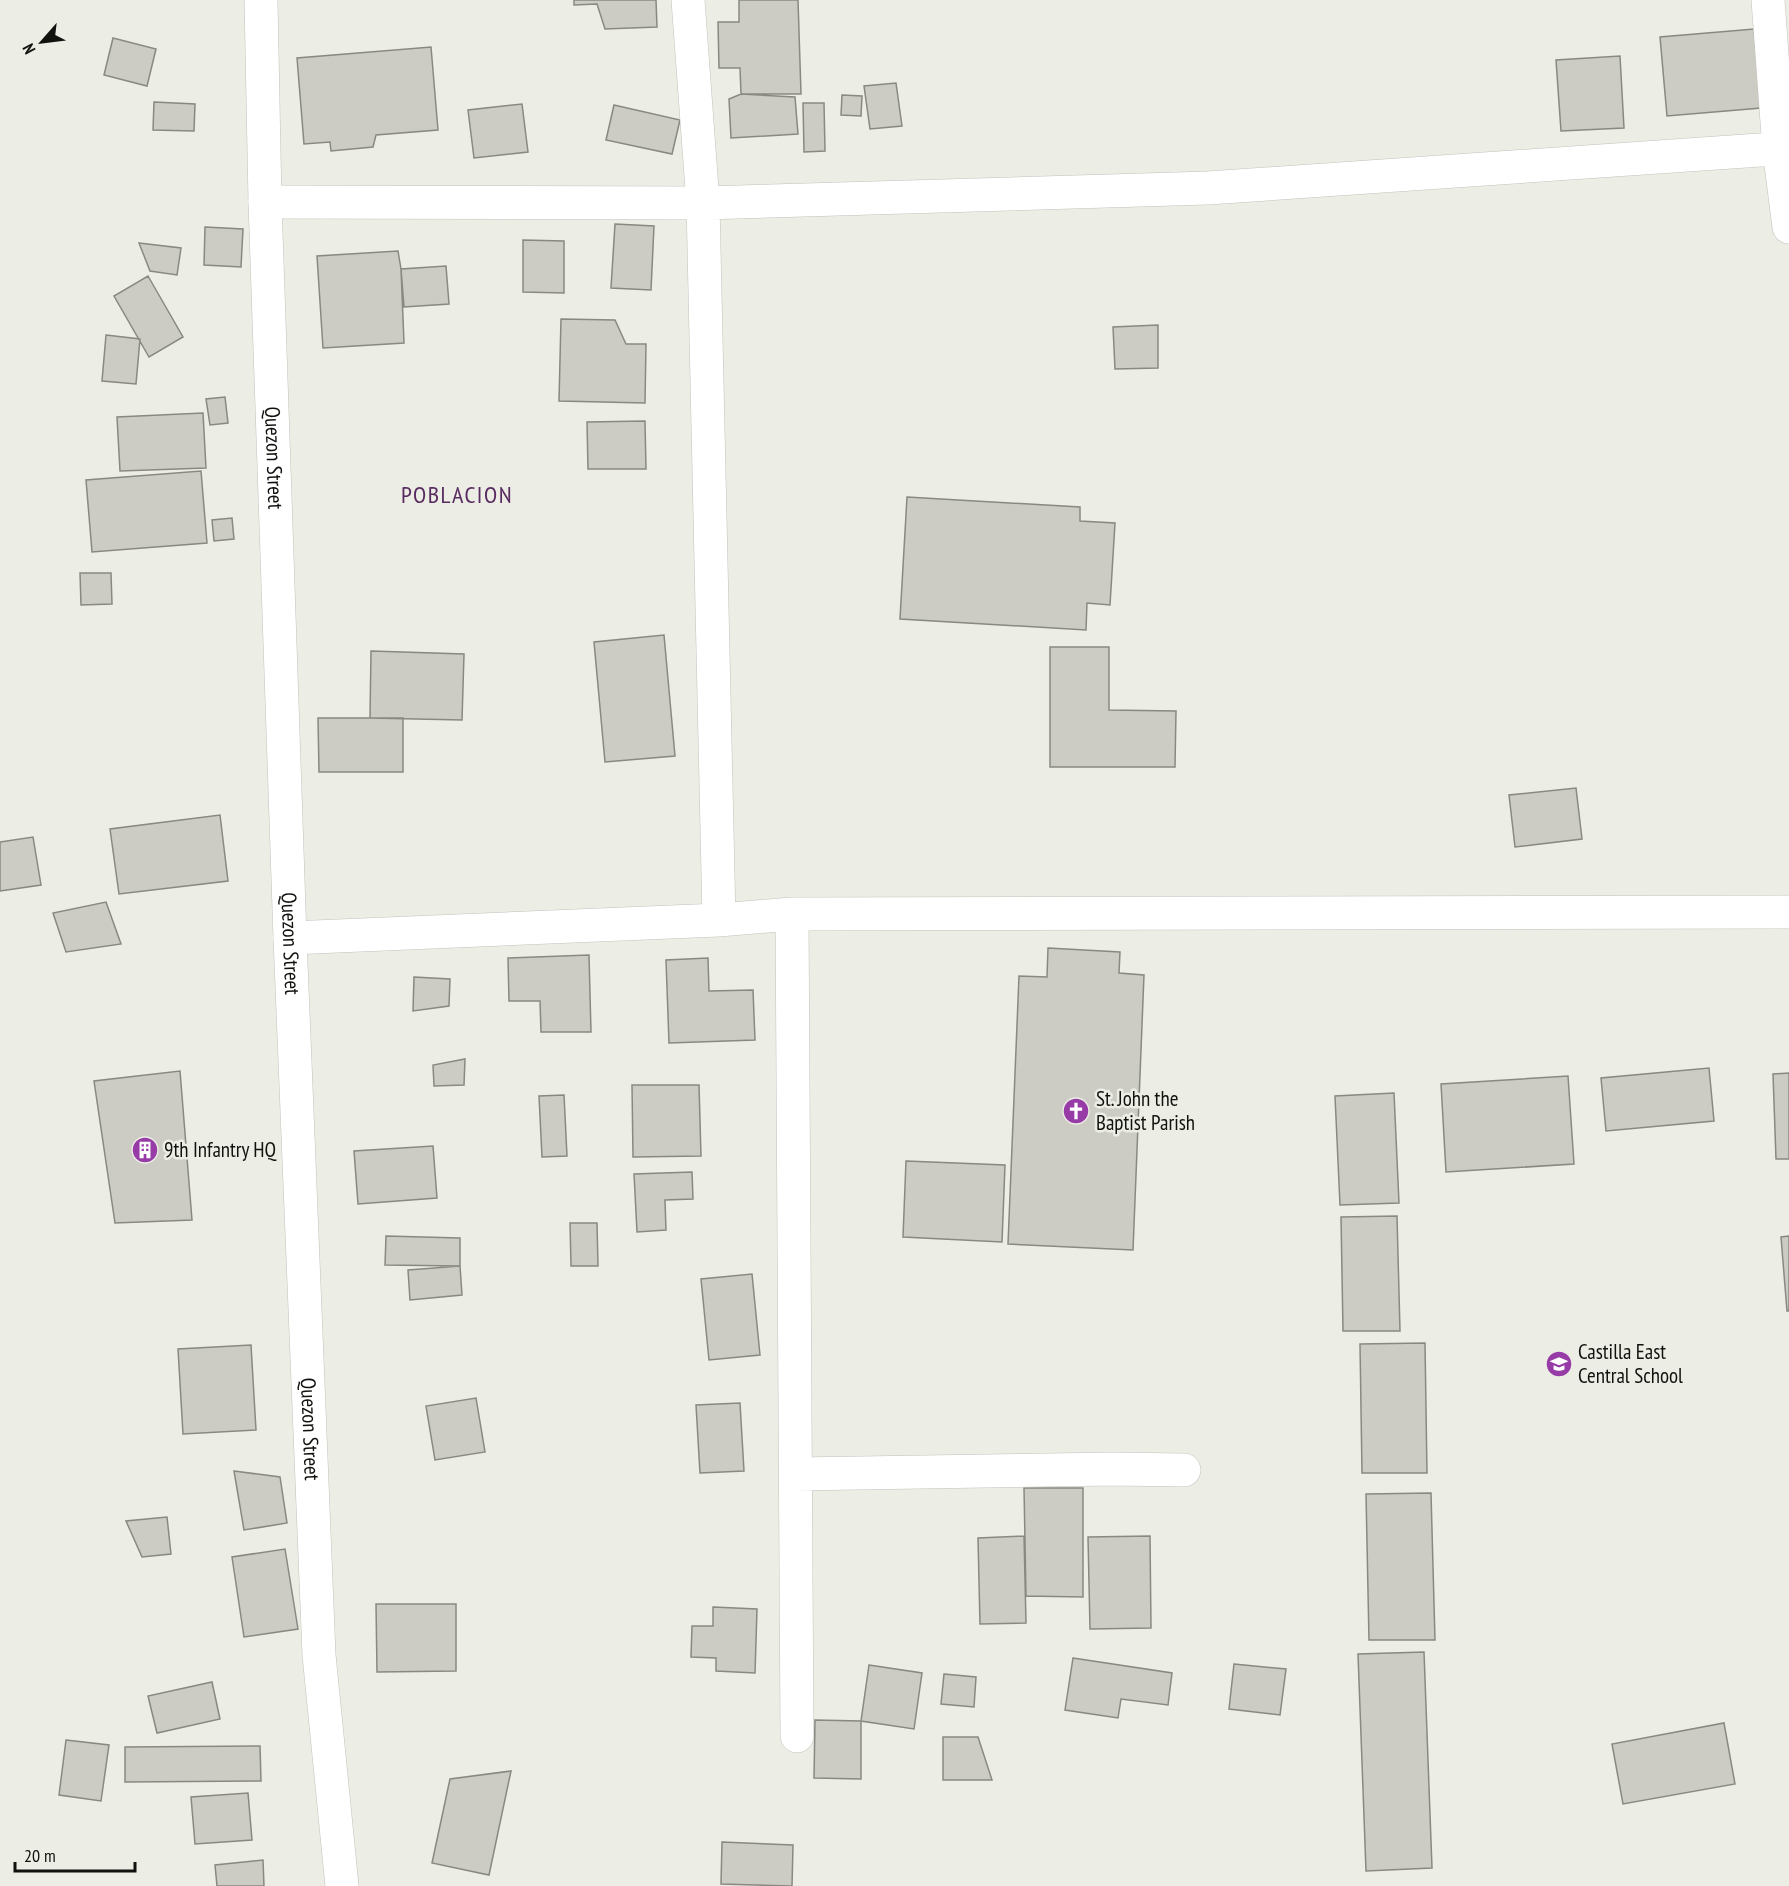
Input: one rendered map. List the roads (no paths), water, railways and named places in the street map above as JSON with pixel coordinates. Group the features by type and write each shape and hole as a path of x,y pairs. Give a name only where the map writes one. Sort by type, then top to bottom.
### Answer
{"street":[{"name":"Quezon Street","path":"261,0 290,938 319,1655 342,1886"},
{"path":"688,0 703,202 719,920"},
{"path":"1768,0 1784,148 1789,227"},
{"path":"266,202 703,202 1208,188 1784,148"},
{"path":"290,938 719,920 792,914 1789,912"},
{"path":"792,914 797,1736"},
{"path":"796,1474 1184,1470"}],"place":[{"name":"St. John the Baptist Parish","path":"1076,1111"},
{"name":"9th Infantry HQ","path":"145,1150"},
{"name":"Castilla East Central School","path":"1559,1364"}],"district":[{"name":"POBLACION","path":"457,495"}]}
